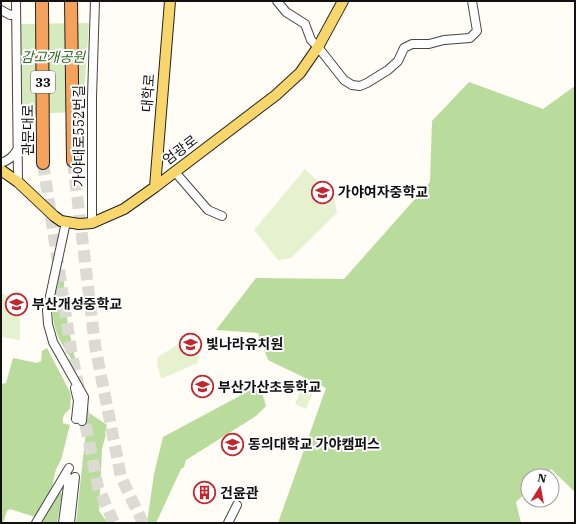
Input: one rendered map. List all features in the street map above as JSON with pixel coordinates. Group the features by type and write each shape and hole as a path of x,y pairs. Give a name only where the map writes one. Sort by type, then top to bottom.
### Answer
{"highway":[{"name":"관문대로","path":"42,1 43,163"},
{"name":"33","path":"71,1 73,161"}],"main road":[{"name":"대학로","path":"155,187 170,1"},
{"name":"엄광로","path":"63,223 92,223 124,209 175,172 288,84 300,73 318,47 343,1"},
{"path":"1,170 18,182 63,223"}],"street":[{"path":"16,1 18,182"},
{"name":"가야대로552번길","path":"92,223 92,97 95,1"},
{"path":"277,1 286,12 305,24 311,40 344,80 352,85 360,86 370,82 388,70 398,61 404,48 412,44 429,44 444,40 470,38 476,30 472,1"},
{"path":"1,10 10,15 16,14"},
{"path":"1,163 14,156 17,150"},
{"path":"175,172 208,210 222,216"},
{"path":"79,420 84,397 53,342 47,317 47,310 63,223 83,220 92,204"},
{"path":"36,523 69,468"},
{"path":"63,523 72,478 70,523"},
{"path":"228,523 237,505"}],"green space":[{"name":"감고개공원","path":"89,23 83,112 20,114 20,24"},
{"path":"469,82 543,109 575,86 575,492 560,478 560,468 520,468 520,498 516,502 521,523 278,523 326,388 268,360 258,333 216,330 256,278 344,279 430,182 432,121"},
{"path":"305,169 334,197 337,213 291,258 278,260 254,230"},
{"path":"64,278 68,324 78,369 61,342 53,319 54,299 59,280"},
{"path":"1,294 20,299 20,340 1,337"},
{"path":"193,335 199,347 198,363 161,379 157,363 158,357"},
{"path":"47,348 70,392 71,397 70,409 63,417 63,423 70,425 61,460 56,469 52,487 35,517 10,509 7,511 3,523 1,523 1,384 6,383 13,358 37,363 41,361 42,351"},
{"path":"303,384 315,388 306,409 295,404"},
{"path":"260,385 266,406 256,416 186,460 184,467 181,469 156,523 147,523 154,474 163,437"},
{"path":"88,412 107,425 102,449 99,511 108,523 76,523"},
{"path":"59,491 62,495 57,523 42,523"}],"tunnel":[{"path":"73,161 95,345 121,477 143,523"},
{"path":"43,163 71,350 79,389"},
{"path":"82,407 98,487 114,523"}],"place":[{"name":"가야여자중학교","path":"323,192"},
{"name":"부산개성중학교","path":"17,304"},
{"name":"빛나라유치원","path":"191,344"},
{"name":"부산가산초등학교","path":"203,387"},
{"name":"동의대학교 가야캠퍼스","path":"233,444"},
{"name":"건윤관","path":"205,493"}]}
